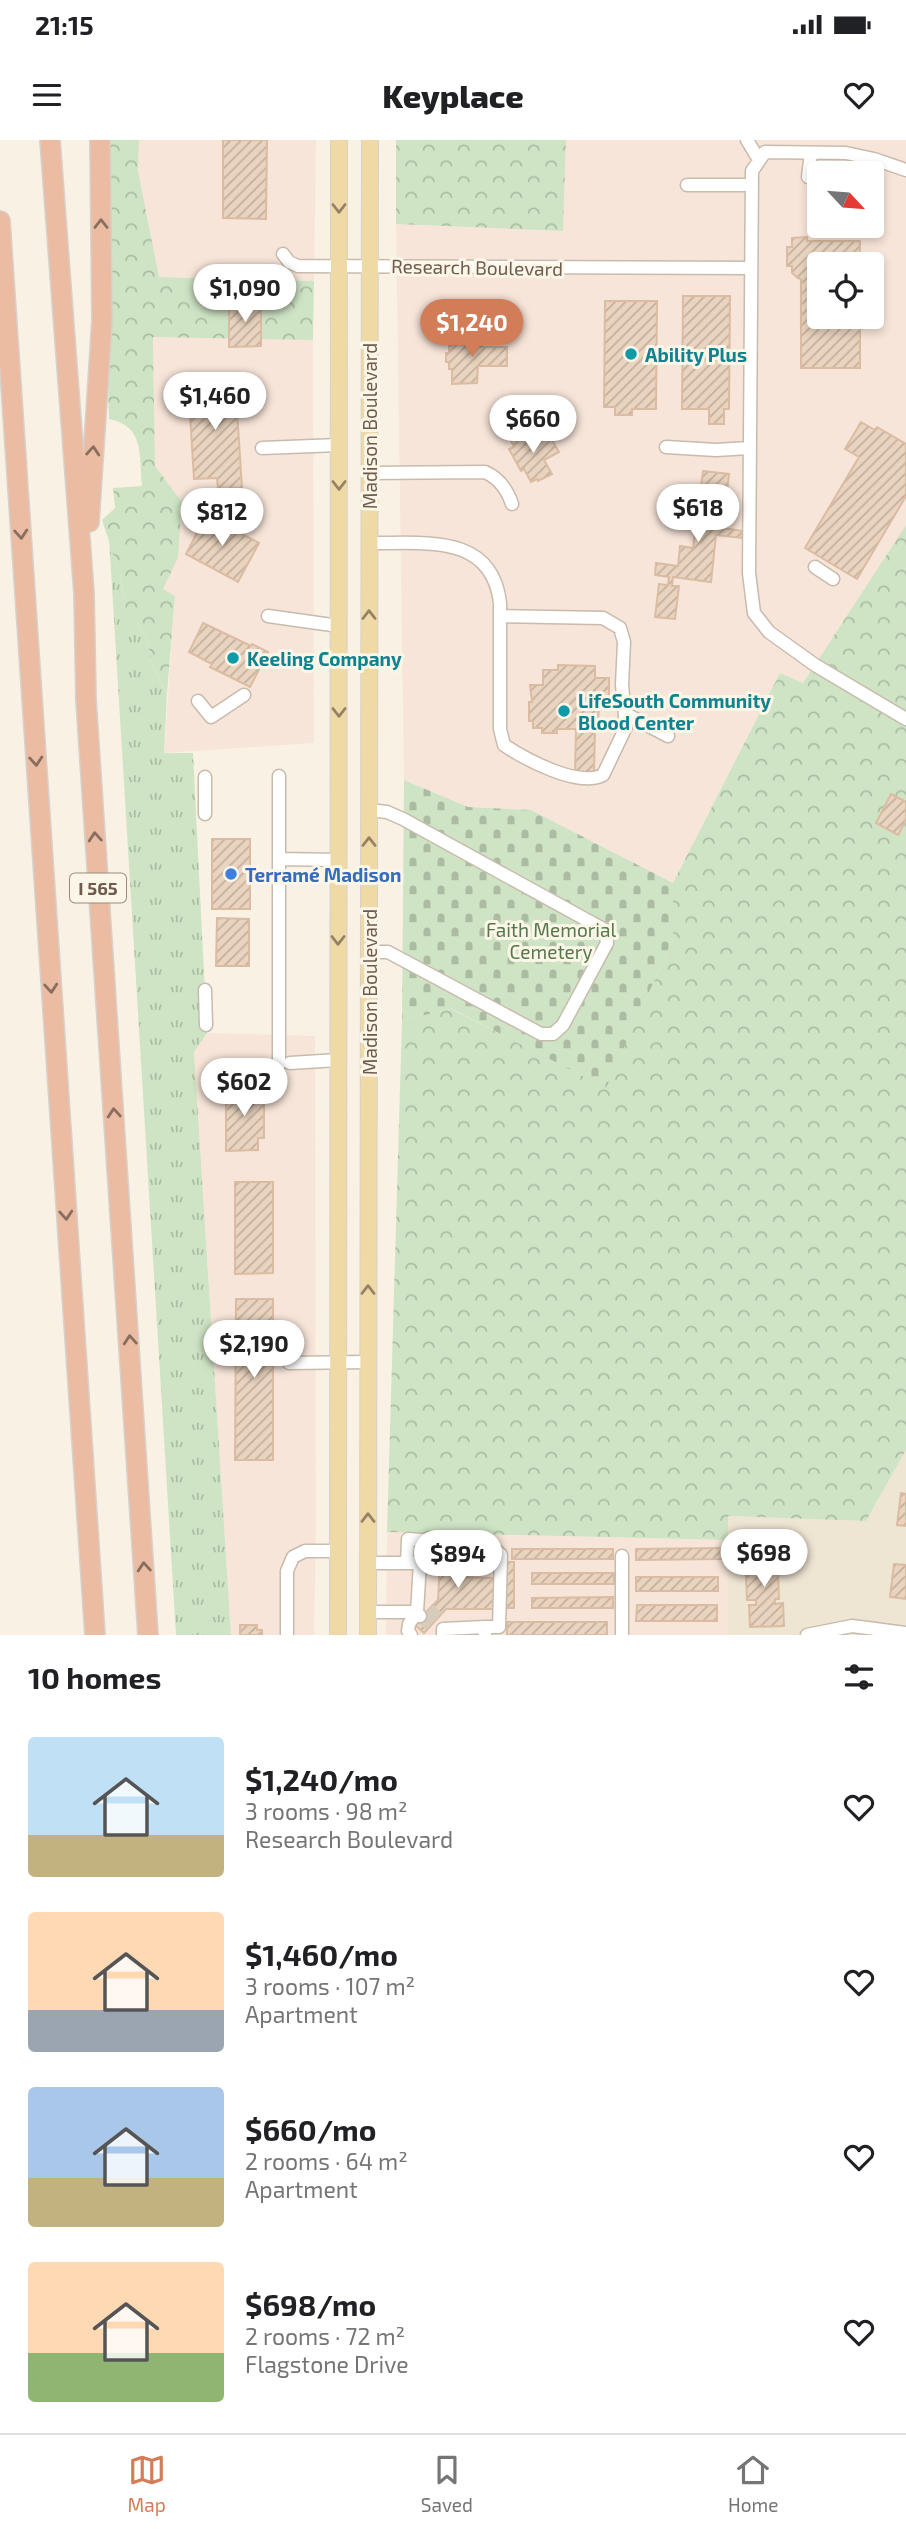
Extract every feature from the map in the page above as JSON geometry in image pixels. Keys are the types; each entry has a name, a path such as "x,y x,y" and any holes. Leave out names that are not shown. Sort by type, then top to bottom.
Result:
{"highway":[{"name":"I 565","path":"50,140 84,593 86,700 148,1635"},
{"path":"84,593 102,321 100,140"},
{"name":"I 565","path":"0,221 95,1635"},
{"path":"0,410 19,493"}],"main road":[{"name":"Madison Boulevard","path":"338,1635 339,140"},
{"name":"Madison Boulevard","path":"368,1635 370,140"},
{"path":"339,742 369,741"}],"street":[{"path":"747,140 759,160"},
{"path":"906,170 846,153 765,152 752,171 749,448 750,573 754,613 769,632 815,665 906,719"},
{"path":"810,161 811,153"},
{"path":"687,185 751,185"},
{"name":"Research Boulevard","path":"283,254 289,262 298,266 751,268"},
{"path":"262,447 339,445"},
{"path":"666,447 716,450 749,448"},
{"path":"369,472 485,472 496,476 512,504"},
{"path":"369,543 445,545 472,554 486,564 498,589 500,729 504,745 521,757 570,777 596,779 603,775 626,727 626,714 622,707 624,642 620,628 603,618 500,616"},
{"path":"815,567 833,579"},
{"path":"268,616 339,626"},
{"path":"198,701 211,717 244,695"},
{"path":"626,714 668,736"},
{"path":"205,776 205,814"},
{"path":"279,776 285,1064 338,1060"},
{"path":"369,810 387,812 403,819 536,890 605,930 607,943 563,1025 553,1034 541,1034 388,952 369,952"},
{"path":"279,859 338,860"},
{"path":"205,990 206,1025"},
{"path":"289,1363 368,1362"},
{"path":"368,1612 433,1623 485,1631 499,1627 500,1555 491,1545 475,1539 421,1540 414,1563 417,1598 433,1623"},
{"path":"287,1635 287,1571 293,1557 305,1551 338,1551"},
{"path":"622,1556 622,1635"},
{"path":"368,1563 414,1563"},
{"path":"411,1635 408,1631 409,1624 433,1623"},
{"path":"811,1634 852,1626 906,1633"}],"shaded area":[{"path":"139,140 316,140 314,281 159,277 138,171"},
{"path":"566,140 906,140 906,525 803,683 780,673 673,883 531,810 468,807 404,780 396,224 563,231"},
{"path":"153,336 313,340 314,743 164,753 175,596 163,589 178,558 182,502 155,467"},
{"path":"207,1033 315,1036 314,1635 231,1635 194,1052"},
{"path":"906,1450 906,1635 728,1635 728,1516 866,1521"},
{"path":"387,1532 728,1540 728,1635 386,1635"}],"green space":[{"path":"105,140 139,140 138,171 159,277 314,281 313,340 153,337 155,466 182,502 178,558 163,589 175,596 167,694 153,667 147,639 136,621 125,611 121,577 102,520 115,508 113,488 142,486 140,453 134,435 129,428 109,419"},
{"path":"396,140 566,140 563,231 396,224"},
{"path":"906,525 906,1450 866,1521 728,1516 728,1540 387,1532 402,1020 451,1009 606,1087 673,939 673,883 780,673 803,683"},
{"path":"109,538 121,577 125,611 136,621 147,639 153,667 167,694 164,753 193,753 207,1033 194,1052 231,1635 176,1635"},
{"name":"Faith Memorial Cemetery","path":"404,780 468,807 531,810 673,883 673,939 606,1088 452,1009 402,1020"}],"building":[{"path":"223,140 267,140 266,219 223,218"},
{"path":"807,237 807,241 860,241 860,252 807,252 807,329 860,329 860,368 801,368 801,279 792,273 792,266 787,266 787,247 792,247 792,238"},
{"path":"683,296 730,296 729,409 724,409 724,424 709,424 709,409 682,409"},
{"name":"Ability Plus","path":"605,301 657,301 656,409 632,409 632,415 615,415 615,407 604,407"},
{"path":"229,302 261,303 261,346 229,347"},
{"path":"460,335 474,336 477,339 477,347 507,347 507,366 478,366 477,383 452,384 452,369 449,369 449,362 446,362 446,353 449,353 449,346 452,346 452,338 460,339"},
{"path":"235,379 242,488 218,489 217,478 194,479 188,383"},
{"path":"861,422 875,430 877,427 906,444 906,496 857,579 805,548 859,457 845,449"},
{"path":"524,431 529,439 532,437 534,440 548,433 559,452 544,460 552,474 538,481 537,479 531,482 524,469 521,471 509,449 514,447 510,438"},
{"path":"703,471 729,474 723,528 743,531 742,538 716,535 711,582 673,577 672,586 679,586 675,619 655,617 659,584 668,585 669,577 655,575 656,563 678,566 680,546 693,548"},
{"path":"206,515 259,543 238,582 186,554"},
{"name":"Keeling Company","path":"203,623 268,652 250,687 210,667 212,664 189,652"},
{"name":"LifeSouth Community Blood Center","path":"558,665 595,666 595,678 609,678 609,698 599,698 594,773 575,773 576,729 557,729 557,733 542,733 542,728 533,728 533,721 529,721 529,702 532,702 530,685 543,685 543,670 558,670"},
{"path":"891,794 906,802 906,820 898,835 876,823"},
{"name":"Terramé Madison","path":"212,839 250,839 250,909 212,909"},
{"path":"217,918 249,919 249,966 216,966"},
{"path":"258,1086 258,1099 264,1099 264,1138 258,1138 258,1150 226,1151 226,1087"},
{"path":"235,1182 273,1182 273,1273 235,1274"},
{"path":"236,1299 273,1299 273,1460 235,1460"},
{"path":"901,1493 906,1494 906,1526 897,1525"},
{"path":"441,1542 455,1542 455,1577 496,1578 496,1609 446,1609 424,1633 414,1624 438,1600"},
{"path":"723,1548 723,1559 636,1560 636,1549"},
{"path":"512,1549 613,1549 613,1559 512,1559"},
{"path":"777,1550 779,1599 775,1599 775,1604 783,1603 784,1626 750,1627 749,1605 756,1605 756,1600 747,1600 745,1551"},
{"path":"506,1562 514,1562 514,1608 506,1608"},
{"path":"894,1564 906,1565 906,1599 890,1597"},
{"path":"532,1573 614,1573 614,1584 532,1584"},
{"path":"636,1577 718,1577 718,1591 636,1591"},
{"path":"613,1597 613,1608 532,1608 532,1598"},
{"path":"637,1605 717,1605 717,1621 636,1621"},
{"path":"507,1622 607,1622 607,1635 507,1635"},
{"path":"240,1625 257,1625 257,1630 262,1630 262,1635 240,1635"}],"tunnel":[{"path":"429,1609 438,1618"},
{"path":"421,1617 431,1626"}],"place":[{"name":"Ability Plus","path":"631,354"},
{"name":"Keeling Company","path":"233,658"},
{"name":"LifeSouth Community Blood Center","path":"564,711"},
{"name":"Terramé Madison","path":"231,874"}]}
